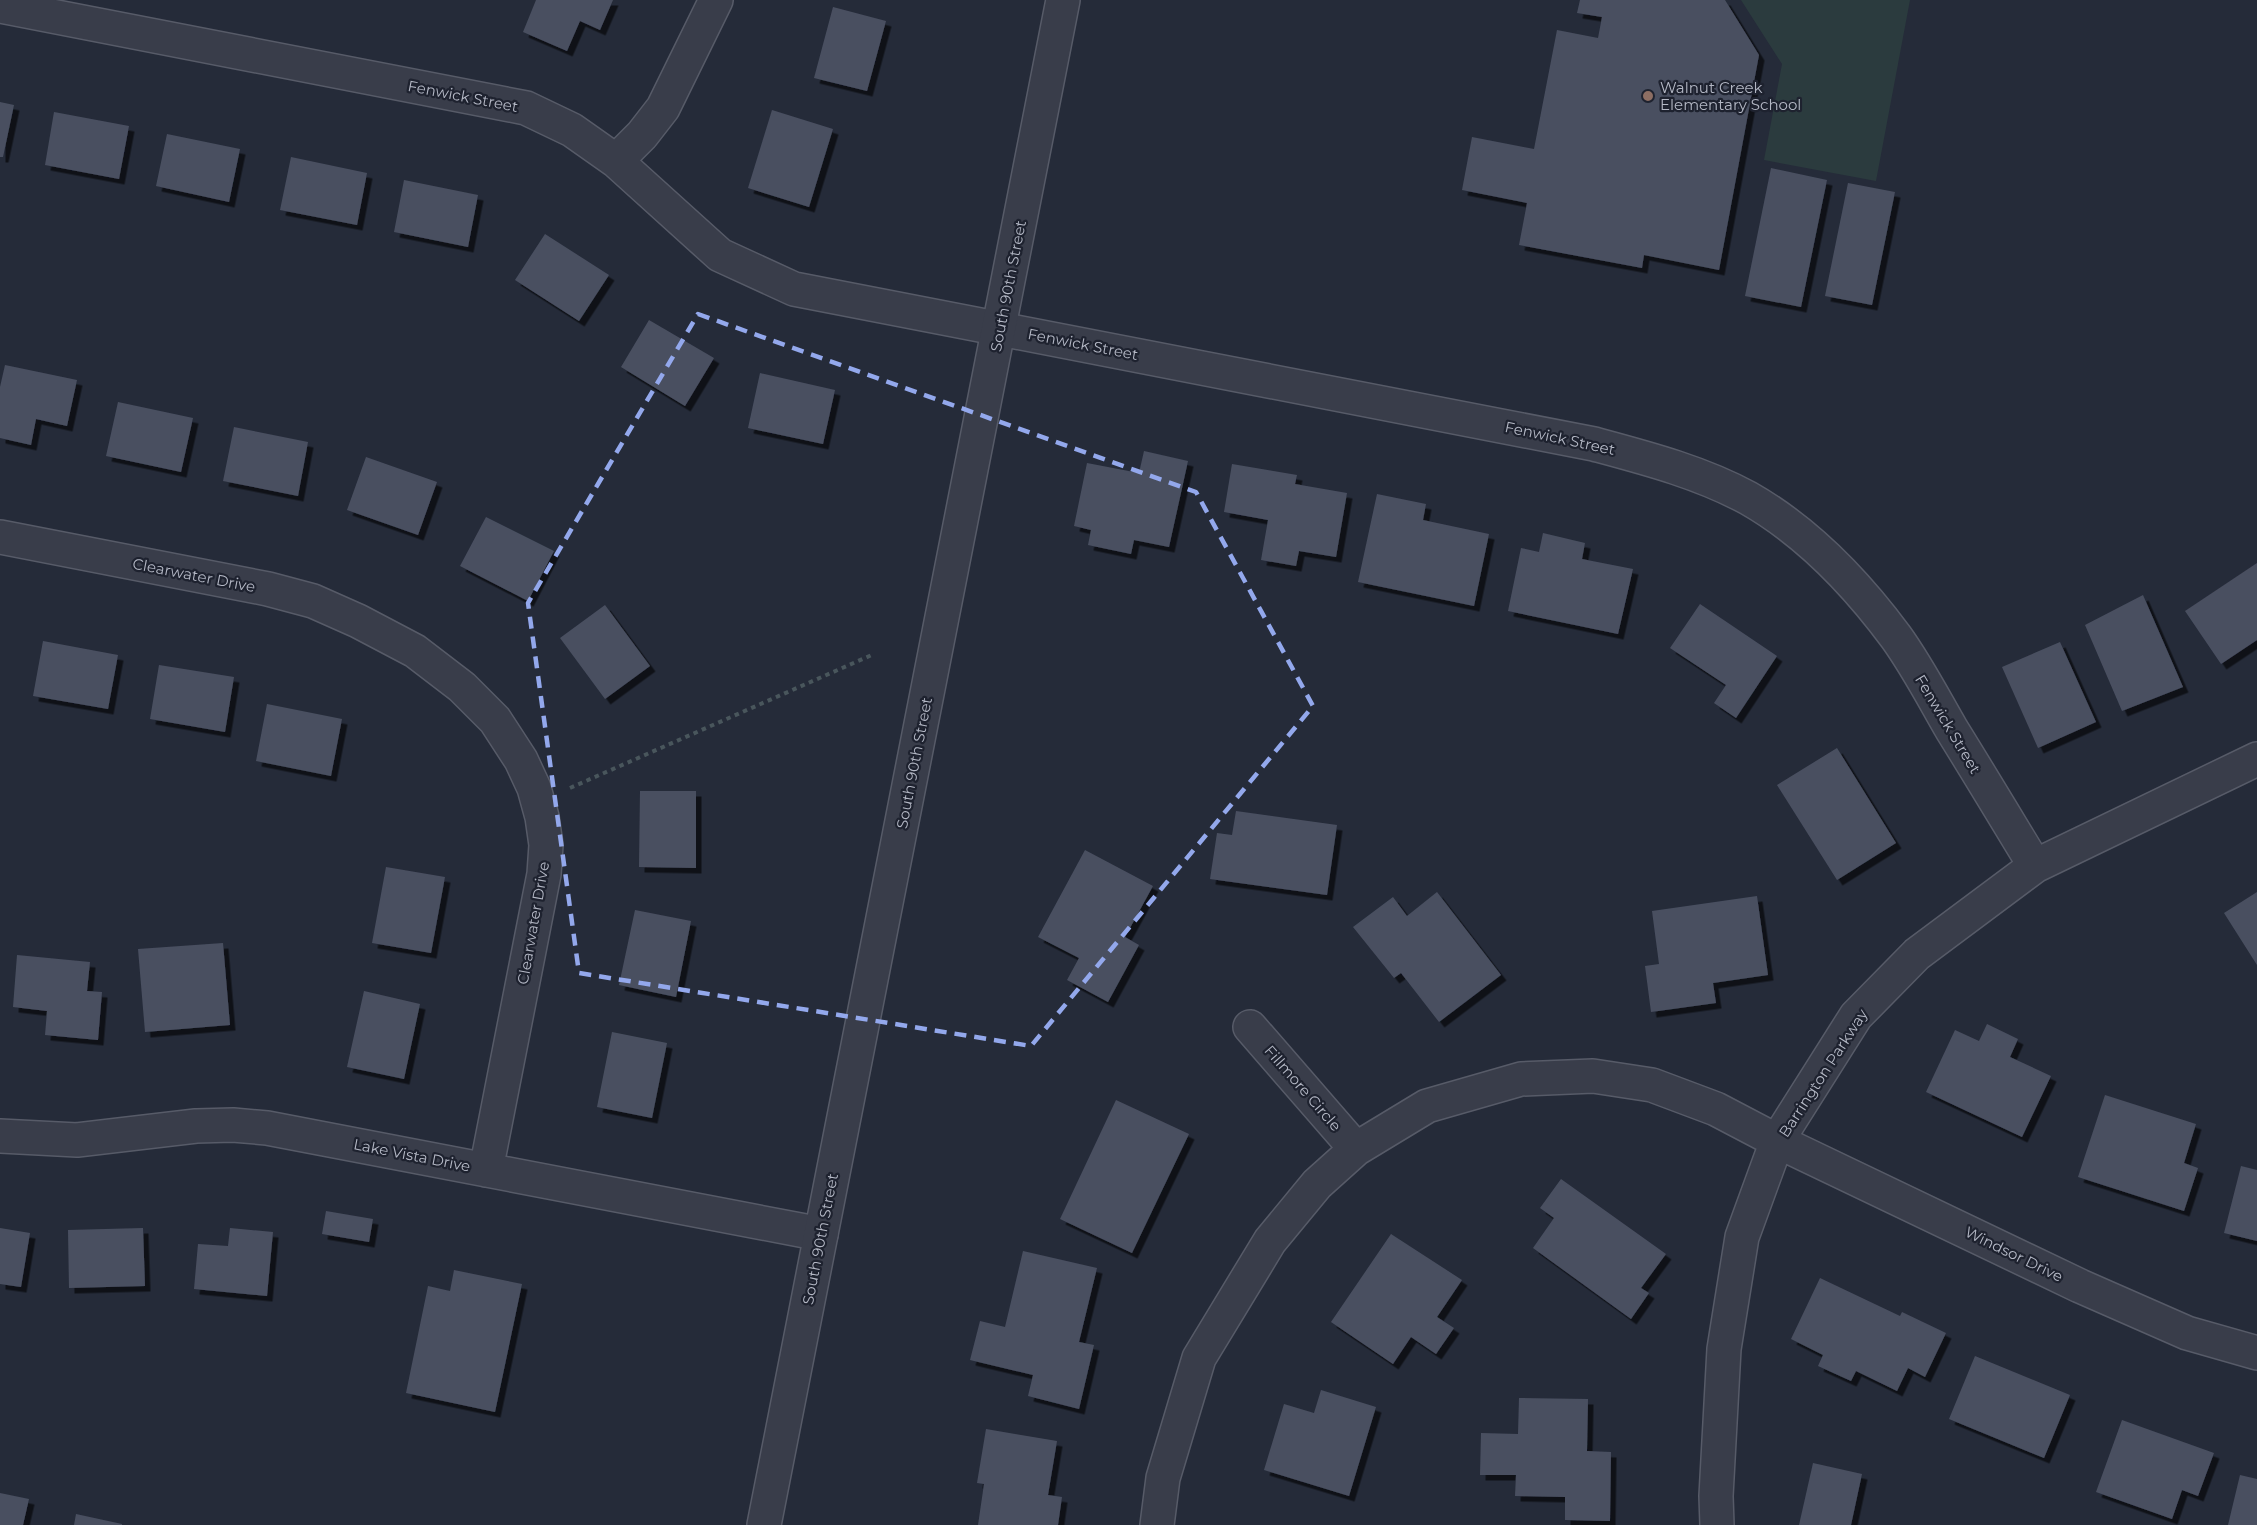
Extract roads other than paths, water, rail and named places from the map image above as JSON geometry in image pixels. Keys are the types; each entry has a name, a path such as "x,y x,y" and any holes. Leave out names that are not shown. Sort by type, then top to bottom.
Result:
{"street":[{"path":"616,161 642,135 663,108 717,0"},
{"name":"South 90th Street","path":"764,1525 1063,0"},
{"name":"Fenwick Street","path":"0,6 526,108 572,130 616,161 720,255 794,289 1000,327 1594,444 1640,456 1696,475 1747,498 1783,521 1823,554 1896,638 2035,866"},
{"name":"Clearwater Drive","path":"0,537 268,589 313,602 358,621 415,651 462,687 495,720 521,760 534,788 546,845 544,874 486,1170"},
{"name":"Barrington Parkway","path":"1717,1525 1716,1496 1724,1349 1742,1237 1778,1141 1856,1016 1917,954 2035,866 2257,759"},
{"name":"Fillmore Circle","path":"1250,1027 1356,1149"},
{"name":"Windsor Drive","path":"1157,1525 1163,1478 1199,1358 1270,1241 1317,1184 1356,1149 1427,1106 1521,1079 1593,1076 1652,1085 1716,1109 2080,1286 2187,1333 2257,1353"},
{"name":"Lake Vista Drive","path":"0,1136 77,1140 196,1126 233,1125 300,1133 821,1234"}],"place":[{"name":"Walnut Creek Elementary School","path":"1648,96"}]}
